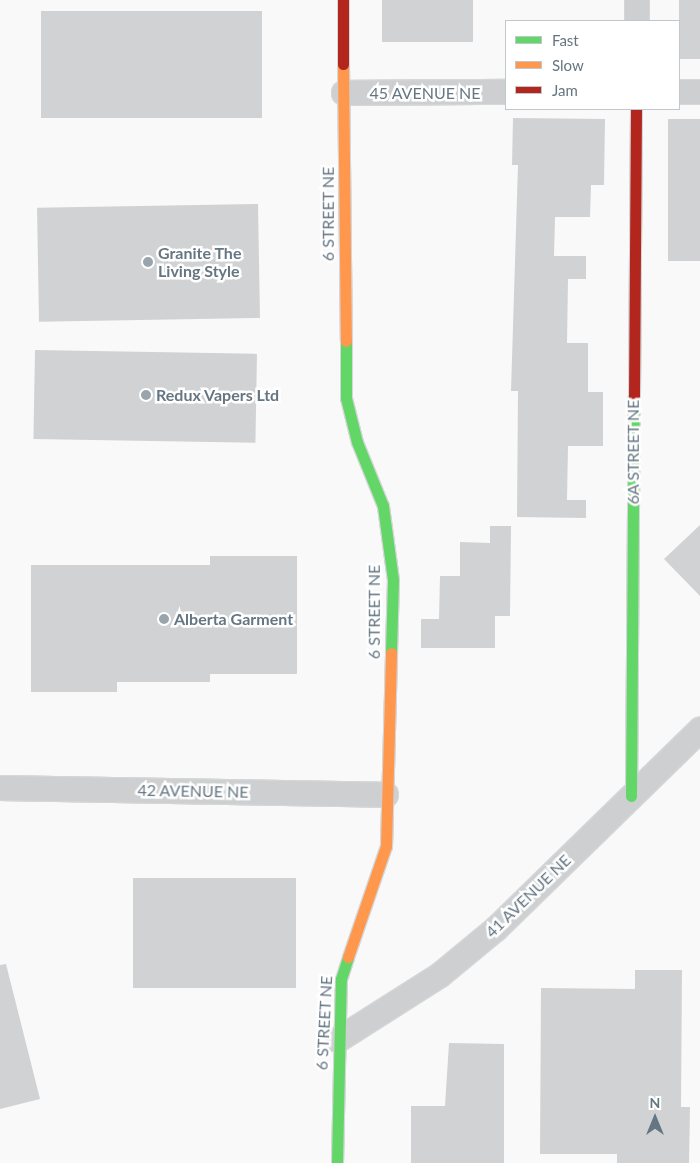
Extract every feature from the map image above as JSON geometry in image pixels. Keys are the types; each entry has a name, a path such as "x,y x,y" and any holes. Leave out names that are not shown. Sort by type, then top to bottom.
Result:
{"street":[{"name":"6 STREET NE","path":"337,1163 338,1040 342,970 386,846 393,580 383,506 356,442 346,398 343,0"},
{"path":"637,0 637,20"},
{"name":"45 AVENUE NE","path":"344,93 505,92"},
{"path":"680,92 700,92"},
{"name":"6A STREET NE","path":"631,796 636,110"},
{"name":"41 AVENUE NE","path":"338,1040 439,976 497,928 700,730"},
{"name":"42 AVENUE NE","path":"0,788 386,795"}],"building":[{"path":"382,0 473,0 473,42 382,42"},
{"path":"679,0 700,0 700,59 680,59"},
{"path":"41,11 262,11 262,118 41,118"},
{"path":"513,118 605,119 604,185 591,185 590,217 555,217 554,256 586,256 586,279 568,279 567,343 588,343 588,392 603,392 603,446 568,446 567,500 586,500 586,518 517,517 518,391 511,391 518,165 512,165"},
{"path":"668,119 700,119 700,261 668,261"},
{"name":"Granite The Living Style","path":"258,204 260,318 39,322 37,208"},
{"name":"Redux Vapers Ltd","path":"35,350 257,354 255,443 33,439"},
{"path":"700,525 700,596 664,559"},
{"path":"490,526 511,526 510,616 495,616 495,648 421,648 421,619 439,619 440,576 460,576 460,542 490,543"},
{"name":"Alberta Garment","path":"210,556 297,556 297,674 210,674 210,682 117,682 117,692 31,692 31,565 210,565"},
{"path":"133,878 296,878 296,988 133,988"},
{"path":"6,964 40,1099 0,1109 0,965"},
{"path":"635,970 682,970 681,1107 690,1107 689,1163 617,1163 617,1154 540,1154 541,988 635,989"},
{"path":"449,1043 504,1044 504,1163 411,1163 411,1106 445,1106"}],"traffic: fast":[{"path":"346,341 346,398 357,442 383,506 393,580 391,653"},
{"path":"631,796 634,396"},
{"path":"337,1163 341,979 348,957"}],"traffic: slow":[{"path":"343,64 346,341"},
{"path":"348,957 386,846 391,653"}],"traffic: jam":[{"path":"343,0 343,64"},
{"path":"634,396 636,110"}],"place":[{"name":"Granite The Living Style","path":"148,262"},
{"name":"Redux Vapers Ltd","path":"146,395"},
{"name":"Alberta Garment","path":"164,619"}]}
